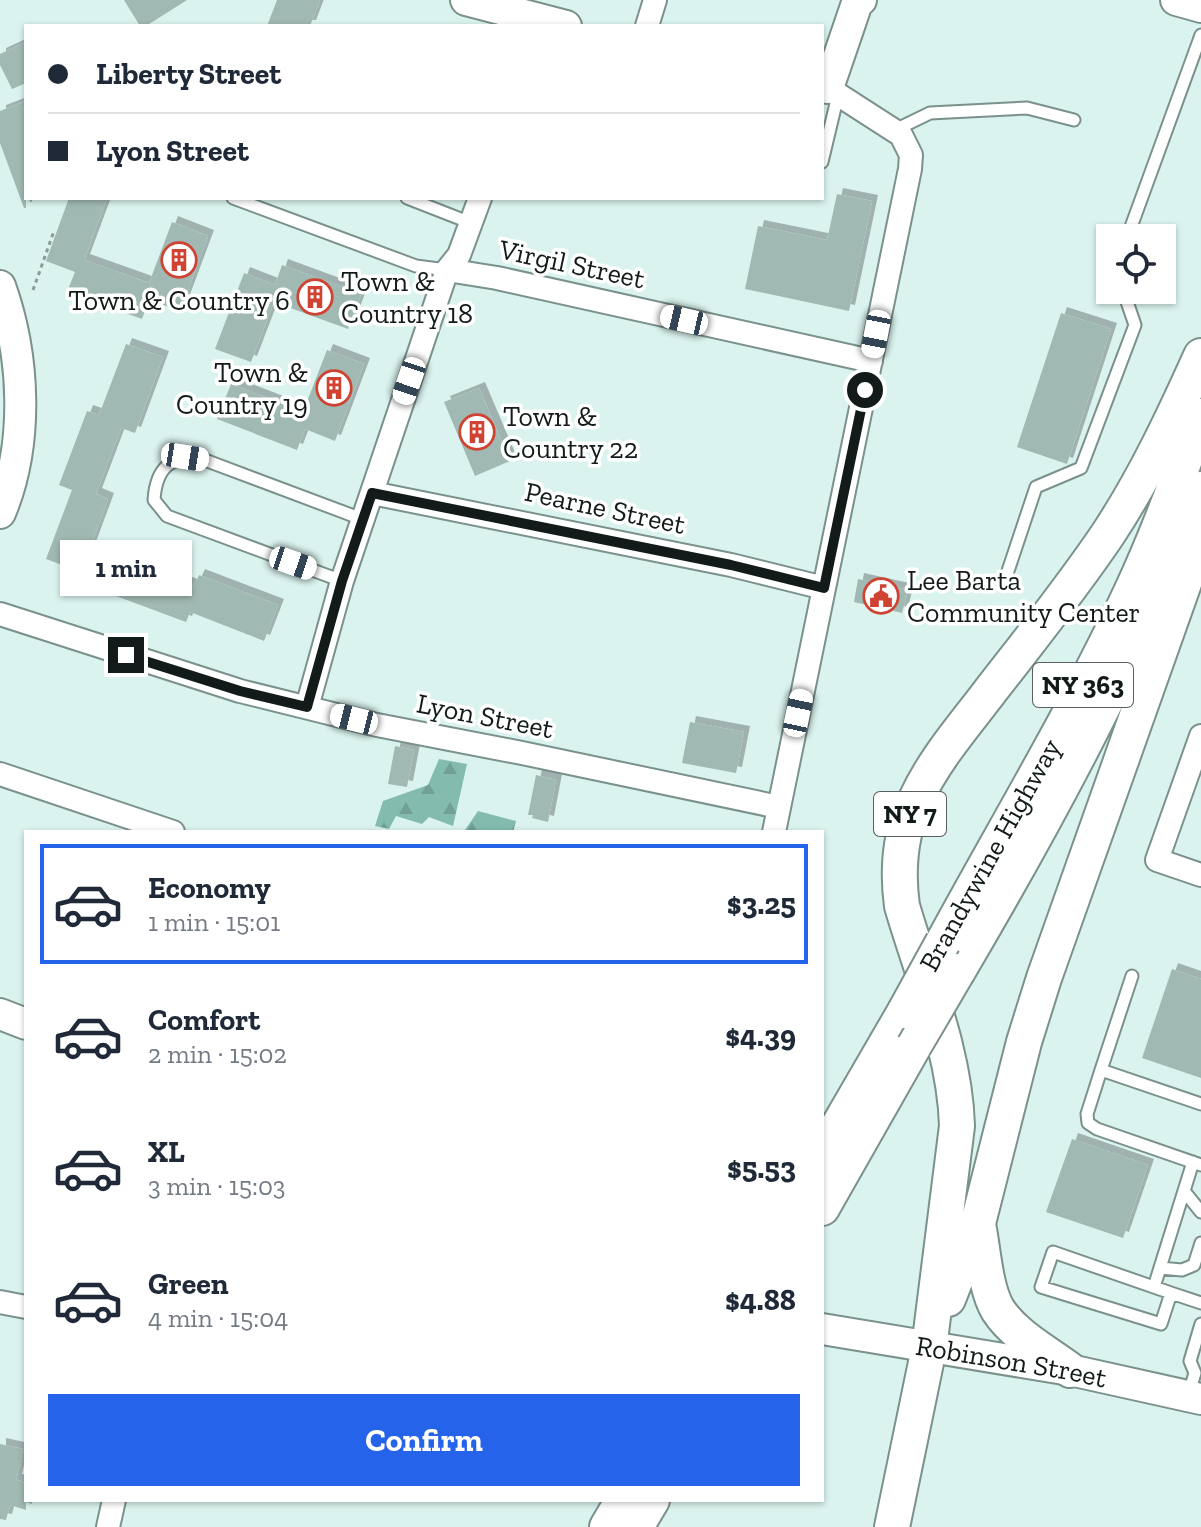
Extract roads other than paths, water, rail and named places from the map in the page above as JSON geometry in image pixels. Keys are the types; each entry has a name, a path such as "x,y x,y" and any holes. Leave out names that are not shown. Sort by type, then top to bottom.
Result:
{"main road":[{"name":"NY 7","path":"892,1527 929,1348 957,1126 951,1067 902,906 899,881 906,826 915,800 941,755 1078,578 1111,530 1169,428 1201,356"},
{"name":"Brandywine Highway","path":"824,1204 914,1046 950,957 1132,591 1201,416"},
{"name":"Brandywine Highway","path":"824,1151 905,1011 950,957 1034,842 1094,729 1147,618 1201,489"},
{"name":"NY 7","path":"929,1348 978,1223 1024,1042 1044,978 1201,535"},
{"path":"978,1223 991,1294 997,1309 1017,1331 1070,1370"},
{"path":"607,1527 622,1502"},
{"path":"636,1527 651,1502"}],"street":[{"path":"466,0 550,24"},
{"path":"648,24 655,0"},
{"path":"774,830 910,169 908,144 895,131 829,89 857,3 861,0"},
{"path":"1176,0 1201,7"},
{"path":"307,707 362,519 447,270 459,255 479,200"},
{"name":"Virgil Street","path":"447,270 497,278 871,361"},
{"path":"0,286 9,313 13,363 9,409 15,465 0,513"},
{"name":"Pearne Street","path":"372,493 731,565 824,588"},
{"name":"Lyon Street","path":"0,614 225,686 377,725 779,807"},
{"path":"1201,736 1157,860 1201,875"},
{"path":"0,774 167,830"},
{"path":"0,1014 24,1023"},
{"path":"0,1302 24,1307"},
{"name":"Robinson Street","path":"824,1329 1070,1370 1196,1385"},
{"path":"108,1527 114,1502"}],"lane":[{"path":"1132,224 1201,35"},
{"path":"824,141 829,89"},
{"path":"895,131 930,113 1027,108 1074,120"},
{"path":"238,200 416,266 447,270"},
{"path":"412,200 471,223"},
{"path":"1007,574 1036,487 1081,468 1135,325 1128,304"},
{"path":"342,581 167,516 154,500 159,476 174,460 185,457 202,459 362,519"},
{"path":"1132,976 1087,1114 1088,1123 1097,1129 1197,1164 1184,1191 1154,1287"},
{"path":"1101,1070 1201,1104"},
{"path":"1184,1191 1201,1212"},
{"path":"1160,1268 1182,1270 1194,1265 1201,1243"},
{"path":"1171,1293 1161,1324 1041,1287 1053,1252 1201,1303"},
{"path":"1196,1385 1190,1361 1201,1324"}],"place":[{"name":"Town & Country 6","path":"179,260"},
{"name":"Town & Country 18","path":"315,297"},
{"name":"Town & Country 19","path":"334,388"},
{"name":"Town & Country 22","path":"477,432"},
{"name":"Lee Barta Community Center","path":"881,596"}]}
